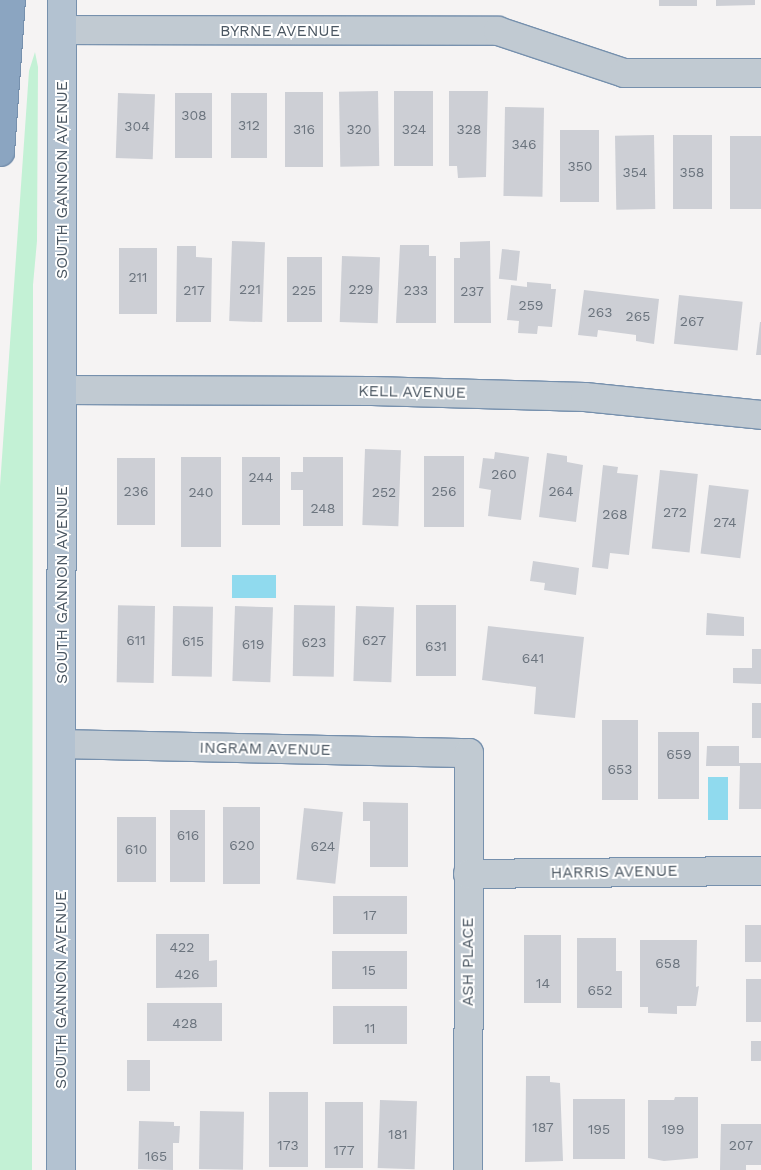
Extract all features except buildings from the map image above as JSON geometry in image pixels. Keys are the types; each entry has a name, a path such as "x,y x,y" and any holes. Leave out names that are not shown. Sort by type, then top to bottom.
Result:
{"highway":[{"path":"0,152 11,0"}],"main road":[{"name":"SOUTH GANNON AVENUE","path":"61,1170 62,0"}],"street":[{"name":"BYRNE AVENUE","path":"62,30 498,31 624,73 761,73"},
{"name":"KELL AVENUE","path":"62,390 372,391 585,397 761,415"},
{"name":"INGRAM AVENUE","path":"62,744 469,753"},
{"name":"ASH PLACE","path":"468,1170 469,753"},
{"name":"HARRIS AVENUE","path":"468,874 761,871"}],"green space":[{"path":"35,52 38,67 37,241 33,285 32,1170 0,1170 0,486 29,71"}],"water":[{"path":"232,575 276,575 276,598 232,598"},
{"path":"708,777 728,777 728,820 708,820"}]}
